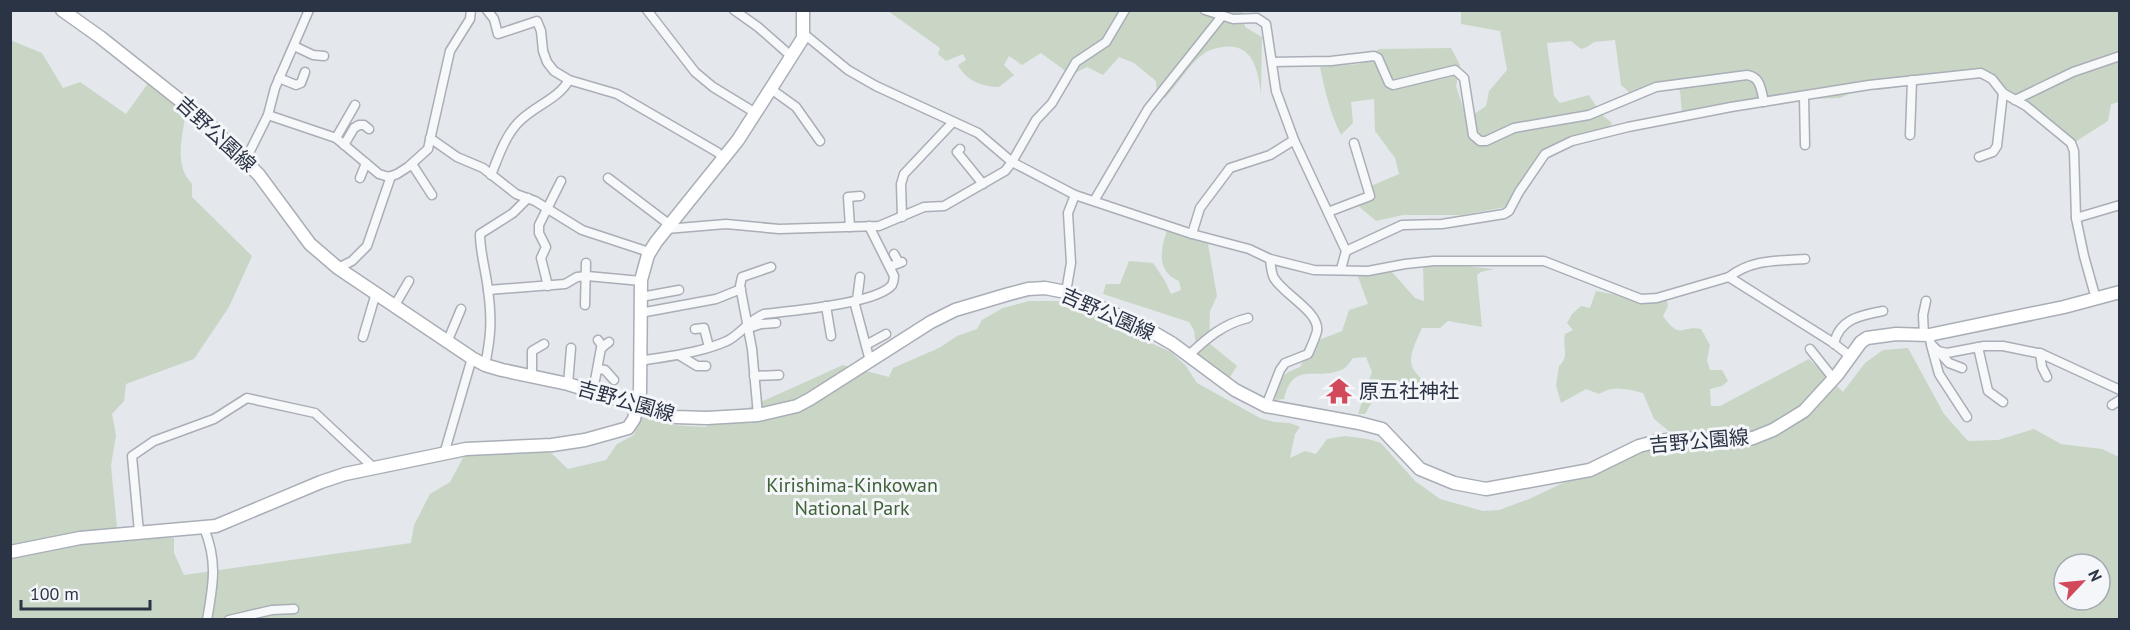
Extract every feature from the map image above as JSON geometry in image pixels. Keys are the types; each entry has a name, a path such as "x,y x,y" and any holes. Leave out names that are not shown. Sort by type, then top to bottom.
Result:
{"main road":[{"name":"吉野公園線","path":"62,10 169,90 206,121 246,159 310,244 338,268 472,358 485,365 568,384 675,417 758,415 797,406 931,322 955,310 1028,289 1045,288 1066,292 1144,327 1189,355 1235,390 1266,406 1382,429 1420,469 1454,483 1486,489 1590,470 1639,446 1654,442 1682,438 1730,442 1754,438 1793,419 1817,398 1861,342 1867,338 1896,334 1931,342 2120,292"},
{"path":"10,552 80,538 204,528 227,522 321,482 374,468 484,447 552,445 599,437 628,428 634,419 638,404 641,281 649,252 724,158 771,89 803,38 803,10"}],"street":[{"path":"246,159 268,115 279,78 309,10"},
{"path":"268,115 336,138 379,174 391,176 397,174 428,149 450,51 470,19 471,10"},
{"path":"486,10 494,19 498,34 537,21 541,31 543,51 554,71 569,80 617,94 724,158"},
{"path":"647,10 696,72 713,87 754,112"},
{"path":"735,10 791,56"},
{"path":"608,178 668,227 726,224 779,229 879,226 924,207 944,206 1005,171 1036,120 1052,103 1077,62 1106,42 1125,10"},
{"path":"1205,10 1233,19 1257,18 1266,24 1276,91 1294,140 1346,251 1341,269"},
{"path":"1094,201 1148,109 1222,16"},
{"path":"803,33 848,70 876,86 978,133 1012,162 1075,195 1192,234 1249,249 1270,259 1314,270 1368,271 1434,261 1544,261 1641,299 1657,298 1729,277 1739,269 1758,262 1805,259"},
{"path":"294,46 313,55 324,56"},
{"path":"1272,62 1331,61 1374,56 1378,58 1389,83 1394,85 1455,70 1464,78 1473,135 1480,141 1486,141 1514,128 1589,115 1656,87 1747,75 1754,76 1760,83 1764,102"},
{"path":"2015,100 2073,72 2120,56"},
{"path":"279,78 296,85 301,83 305,72"},
{"path":"1346,251 1402,225 1442,224 1504,214 1509,211 1545,154 1572,141 1680,116 1764,102 1869,85 1981,73 1992,79 2003,93 2026,106 2071,143 2074,151 2076,218 2096,298"},
{"path":"491,175 517,123 539,104 563,91 569,80"},
{"path":"1910,135 1912,80"},
{"path":"771,89 796,107 820,141"},
{"path":"1979,157 1993,152 1997,146 2003,93"},
{"path":"1804,96 1805,145"},
{"path":"336,138 355,105"},
{"path":"902,217 901,184 904,174 953,122"},
{"path":"344,145 354,128 364,125 369,129"},
{"path":"430,138 457,158 483,168 516,194 547,208 582,230 649,252"},
{"path":"1192,234 1200,208 1230,168 1270,155 1294,140"},
{"path":"1328,212 1370,196 1354,143"},
{"path":"960,148 957,152 983,184"},
{"path":"360,178 366,163"},
{"path":"412,164 432,195"},
{"path":"338,268 352,261 367,246 391,176"},
{"path":"548,286 541,258 546,247 539,233 539,225 561,181"},
{"path":"1066,292 1071,263 1068,213 1075,195"},
{"path":"850,227 848,197 860,196"},
{"path":"485,365 491,334 488,290 480,234 513,213 528,198"},
{"path":"2076,218 2120,205"},
{"path":"869,226 897,264"},
{"path":"640,361 709,347 729,340 749,326 754,318 764,314 855,301 884,291 892,284 897,264 894,254"},
{"path":"1266,406 1280,370 1285,363 1308,354 1317,332 1316,324 1310,314 1272,276 1270,259"},
{"path":"585,304 586,263"},
{"path":"758,415 749,326 741,289 742,277 771,267"},
{"path":"488,290 565,284 577,277 587,276 641,281"},
{"path":"860,277 855,301 870,361"},
{"path":"1729,277 1734,278 1850,356"},
{"path":"395,305 409,281"},
{"path":"640,313 716,299 741,289"},
{"path":"641,297 679,290"},
{"path":"363,337 376,293"},
{"path":"1926,301 1923,315 1939,374 1967,417"},
{"path":"826,306 831,336"},
{"path":"448,340 461,309"},
{"path":"1834,344 1838,330 1842,326 1862,315 1882,311"},
{"path":"1189,355 1213,332 1248,318"},
{"path":"749,326 776,323"},
{"path":"695,329 704,328 709,347"},
{"path":"866,345 885,334"},
{"path":"1931,342 1947,353 1978,347 2003,346 2040,353 2120,390"},
{"path":"1931,342 1949,363 1962,368"},
{"path":"593,392 603,343"},
{"path":"532,377 532,351 544,344"},
{"path":"1978,347 1988,391 2003,402"},
{"path":"568,384 571,348"},
{"path":"1810,349 1833,378"},
{"path":"2040,353 2042,367 2047,377"},
{"path":"679,354 697,366 706,366"},
{"path":"444,454 472,358"},
{"path":"598,369 605,370 614,380"},
{"path":"754,376 779,375"},
{"path":"139,532 132,456 154,441 214,419 247,398 315,413 374,468"},
{"path":"204,528 214,561 211,603 207,620"},
{"path":"229,620 272,610 294,609"}],"green space":[{"path":"1122,10 1123,14 1136,10 1243,11 1245,27 1262,37 1261,94 1256,68 1252,60 1241,49 1233,47 1217,48 1204,53 1192,64 1165,98 1157,99 1156,81 1134,63 1119,57 1103,75 1087,67 1071,75 1041,53 1022,65 1009,56 1004,65 1014,75 999,87 987,86 970,79 961,71 958,65 966,60 963,54 946,61 938,54 940,48 888,11"},
{"path":"1461,11 2119,11 2119,102 2111,104 2108,121 2075,142 2057,131 1991,75 1879,90 1860,89 1840,98 1682,112 1680,91 1675,86 1663,91 1657,84 1630,93 1621,85 1615,40 1594,42 1581,49 1571,41 1547,43 1554,96 1560,103 1589,95 1601,114 1612,123 1603,135 1570,144 1547,155 1522,193 1506,207 1462,215 1403,215 1376,221 1357,205 1374,197 1371,186 1399,174 1395,158 1375,131 1374,99 1351,102 1353,123 1341,135 1331,110 1320,67 1359,64 1379,49 1451,48 1460,65 1456,86 1467,119 1486,106 1489,91 1507,70 1500,31 1461,24"},
{"name":"Kirishima-Kinkowan National Park","path":"10,40 42,53 63,88 80,82 126,114 149,82 186,111 181,159 186,176 192,184 192,197 252,256 229,307 194,359 126,384 124,401 112,414 116,435 111,466 118,538 174,538 174,553 184,575 411,543 414,525 430,494 450,482 464,456 548,450 568,469 606,460 617,444 634,435 642,414 671,425 705,427 843,365 889,377 893,368 939,348 957,336 977,329 982,320 1003,308 1029,301 1074,301 1108,324 1171,352 1186,366 1197,383 1260,418 1300,427 1295,434 1290,458 1305,451 1316,454 1327,439 1345,436 1368,439 1381,443 1415,481 1440,499 1483,511 1499,510 1595,472 1670,432 1654,419 1643,393 1615,389 1599,394 1586,389 1561,403 1556,385 1559,366 1565,355 1565,334 1573,330 1567,323 1572,314 1581,306 1590,308 1596,291 1638,299 1666,298 1668,306 1663,316 1669,324 1678,330 1701,329 1710,345 1707,360 1710,370 1722,370 1728,381 1722,386 1710,389 1711,406 1720,406 1809,359 1843,392 1865,363 1883,350 1908,348 1944,414 1968,441 1998,440 2034,429 2061,444 2102,449 2119,457 2119,619 11,619"},
{"path":"1168,228 1208,244 1217,296 1210,311 1209,343 1237,366 1228,380 1197,357 1194,330 1189,322 1103,294 1106,284 1120,284 1129,261 1153,263 1171,294 1181,290 1179,281 1171,277 1163,265 1162,250"},
{"path":"1423,266 1494,269 1477,275 1482,327 1448,321 1440,328 1422,328 1411,360 1414,370 1427,386 1391,401 1382,393 1377,393 1365,414 1358,414 1372,372 1366,357 1353,358 1344,368 1333,372 1300,375 1293,379 1284,399 1275,400 1281,379 1300,367 1314,342 1342,331 1349,310 1368,304 1357,274 1391,271 1415,298 1424,301"}],"place":[{"name":"原五社神社","path":"1339,391"}]}
